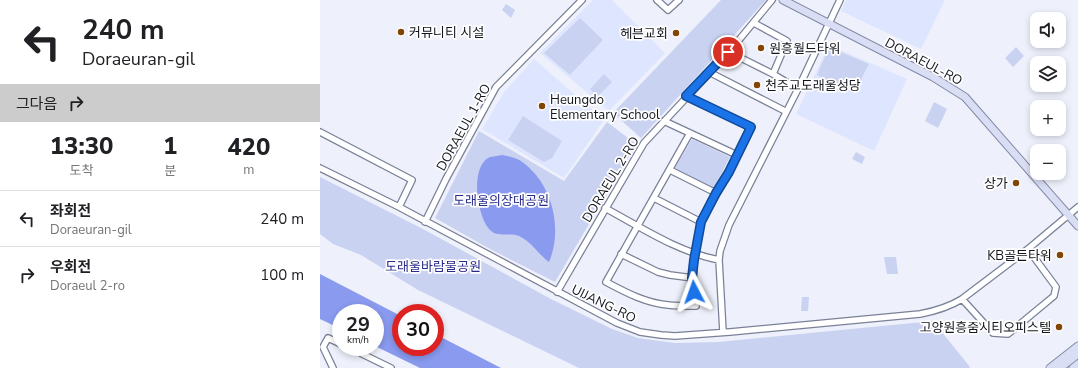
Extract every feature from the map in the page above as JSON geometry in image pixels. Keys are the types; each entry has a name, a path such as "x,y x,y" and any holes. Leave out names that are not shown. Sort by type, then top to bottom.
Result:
{"main road":[{"name":"DORAEUL-RO","path":"783,0 933,78 965,97 1078,226"},
{"path":"1050,368 1078,346"},
{"path":"1060,368 1078,354"},
{"path":"1073,368 1078,364"}],"street":[{"name":"DORAEUL 1-RO","path":"425,222 446,179 496,87 582,0"},
{"path":"657,0 668,10 679,0"},
{"name":"DORAEUL 2-RO","path":"557,292 644,142 728,52 772,0"},
{"path":"723,332 719,260 720,251 729,225 785,111 798,89 840,0"},
{"path":"754,22 787,42 773,74"},
{"path":"728,52 773,74 798,89"},
{"path":"709,72 785,111"},
{"path":"686,96 751,127 729,172 701,222 692,278 696,306 667,305 644,300 606,282 690,133"},
{"path":"664,121 736,155"},
{"path":"320,132 412,180 398,207"},
{"name":"UIJANG-RO","path":"320,168 398,207 617,323 640,332 675,336 920,314 938,310 953,305 962,299 1028,249 1078,207"},
{"path":"670,170 716,193"},
{"path":"654,198 701,222"},
{"path":"605,208 662,240 695,253 719,260"},
{"path":"962,299 993,333 1008,334 1054,296 1056,287 1028,249"},
{"path":"621,254 658,272 692,278"},
{"path":"332,340 328,338 323,347 333,368"},
{"path":"366,356 391,368"}],"shaded area":[{"path":"593,0 612,0 665,53 609,111 540,53"},
{"path":"846,0 945,0 921,49 841,11"},
{"path":"829,45 907,79 874,151 796,114"},
{"name":"Heungdo Elementary School","path":"534,59 604,120 564,178 482,129 505,91"}],"green space":[{"path":"721,0 766,0 641,138 613,113"},
{"path":"506,4 515,10 511,18 502,10"},
{"path":"580,18 603,40 570,75 544,53"},
{"path":"829,47 869,64 854,93 817,75"},
{"path":"1016,47 1024,56 1013,67 1005,58"},
{"path":"604,74 612,82 597,97 590,89"},
{"path":"934,102 947,109 938,128 925,121"},
{"path":"523,116 562,141 552,158 544,162 508,140"},
{"name":"도래울의장대공원","path":"607,122 636,144 555,282 490,249 435,218 479,131 564,181"},
{"path":"692,139 730,157 714,188 675,168"},
{"path":"856,152 865,157 862,164 852,159"},
{"name":"도래울바람물공원","path":"320,177 423,229 551,299 612,329 638,338 675,343 719,342 933,321 970,367 579,368 418,290 361,255 333,244 320,234"},
{"path":"884,257 896,257 898,274 887,274"},
{"path":"802,297 809,297 808,311 801,311"}],"water":[{"path":"502,155 515,158 527,166 543,184 548,194 552,205 555,228 555,240 549,262 519,236 497,234 490,230 485,224 477,192 479,170 483,162 490,157"},
{"path":"320,274 378,304 332,304 332,325 320,319"},
{"path":"384,307 392,311 392,354 384,350"},
{"path":"444,339 501,368 420,368 395,356 444,356"}],"place":[{"name":"커뮤니티 시설","path":"401,32"},
{"name":"헤븐교회","path":"676,33"},
{"name":"원흥월드타워","path":"761,48"},
{"name":"천주교도래울성당","path":"757,85"},
{"name":"Heungdo Elementary School","path":"542,106"},
{"name":"상가","path":"1016,183"},
{"name":"KB골든타워","path":"1060,255"},
{"name":"고양원흥줌시티오피스텔","path":"1059,327"}],"route":[{"path":"694,292 692,278 701,222 729,172 751,127 686,96 728,52"}]}
